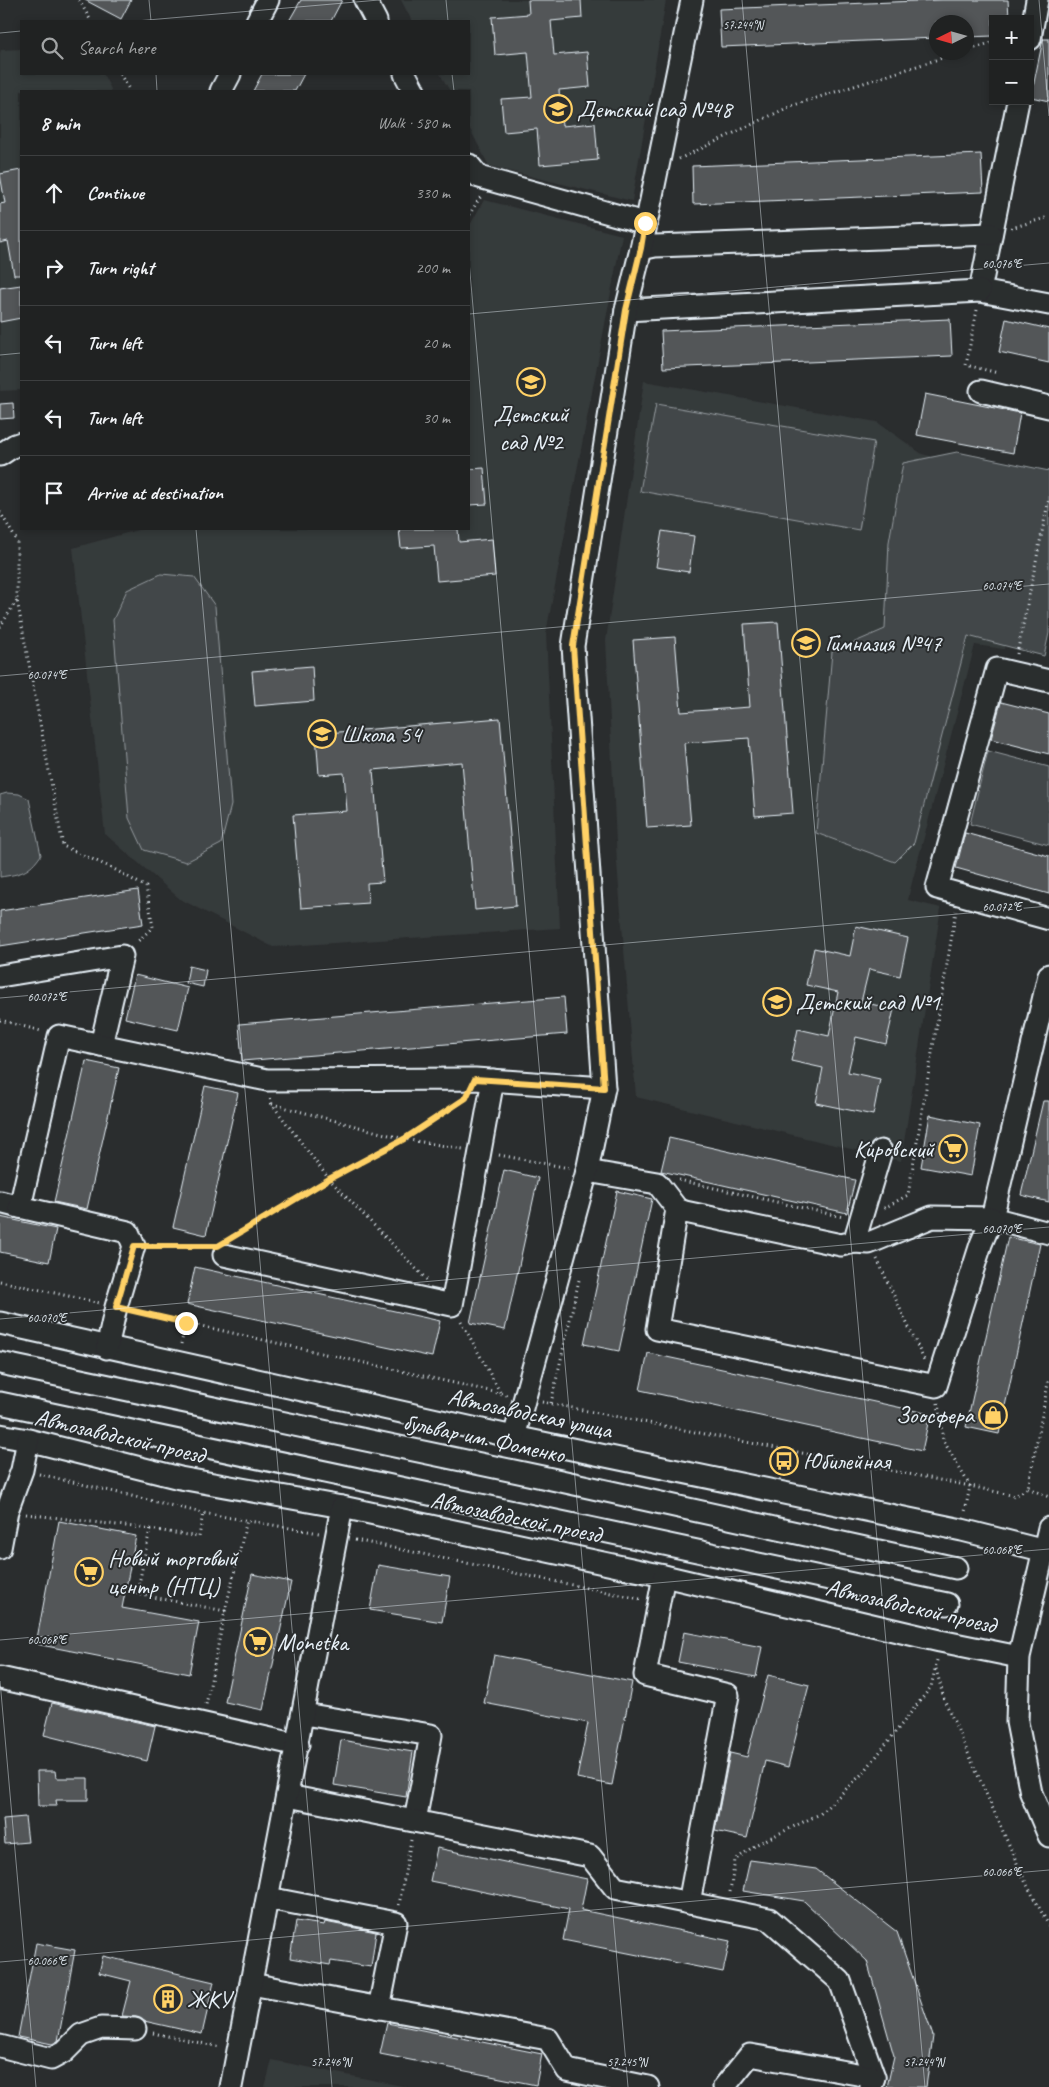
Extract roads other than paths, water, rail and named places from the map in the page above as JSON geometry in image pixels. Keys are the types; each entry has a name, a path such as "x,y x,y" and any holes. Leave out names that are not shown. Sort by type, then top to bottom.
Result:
{"street":[{"path":"258,20 268,0"},
{"path":"365,0 375,20"},
{"path":"514,1437 586,1171 604,1088 573,646 626,310 641,248 692,0"},
{"path":"1034,17 1037,0"},
{"path":"222,90 229,75"},
{"path":"405,75 413,90"},
{"path":"980,291 1017,105"},
{"path":"470,166 479,177 645,223"},
{"path":"641,248 991,234"},
{"path":"626,310 980,291 1049,304"},
{"path":"981,391 1049,407"},
{"path":"0,455 20,443"},
{"path":"1049,681 997,668 937,888 1049,919"},
{"path":"0,976 122,956 101,1045"},
{"path":"677,1209 657,1329 936,1386 981,1244 992,1218 1049,975"},
{"path":"107,1348 116,1307 134,1246 128,1232 10,1205 59,1036 267,1080 484,1080 604,1088"},
{"path":"222,1247 452,1305 480,1152 484,1080"},
{"path":"854,1242 881,1151"},
{"path":"586,1171 657,1183 677,1209 841,1245 854,1242 869,1243 932,1217 992,1218 1049,1233"},
{"name":"Автозаводская улица","path":"0,1323 514,1437 962,1530 1046,1552"},
{"name":"бульвар им. Фоменко","path":"0,1363 542,1477 956,1568"},
{"path":"0,1403 947,1604"},
{"name":"Автозаводской проезд","path":"0,1435 28,1440 180,1478 342,1507 664,1576 940,1641 1019,1657"},
{"path":"0,1548 7,1511 22,1470 28,1440"},
{"path":"231,2087 304,1714 342,1507"},
{"path":"1049,1528 1046,1552 1019,1657 1018,1722 1030,1793 1049,1836"},
{"path":"664,1576 645,1675 728,1695 690,1903"},
{"path":"0,1678 203,1722 298,1745"},
{"path":"304,1714 431,1735 415,1821"},
{"path":"288,1796 590,1856 615,1888 769,1920 840,1981 873,2082"},
{"path":"268,1898 396,1923 379,2008"},
{"path":"251,1984 548,2039 567,2070 648,2087"},
{"path":"0,2046 51,2059 64,2052 81,2035 101,2028 135,2029"},
{"path":"724,2087 750,2055 873,2082"}],"place":[{"name":"Детский сад №48","path":"558,109"},
{"name":"Детский сад №2","path":"531,382"},
{"name":"Гимназия №47","path":"806,643"},
{"name":"Школа 54","path":"322,734"},
{"name":"Детский сад №1","path":"777,1002"},
{"name":"Кировский","path":"953,1149"},
{"name":"Зоосфера","path":"993,1415"},
{"name":"Юбилейная","path":"784,1461"},
{"name":"Новый торговый центр (НТЦ)","path":"89,1572"},
{"name":"Monetka","path":"258,1642"},
{"name":"ЖКУ","path":"168,1999"}]}
